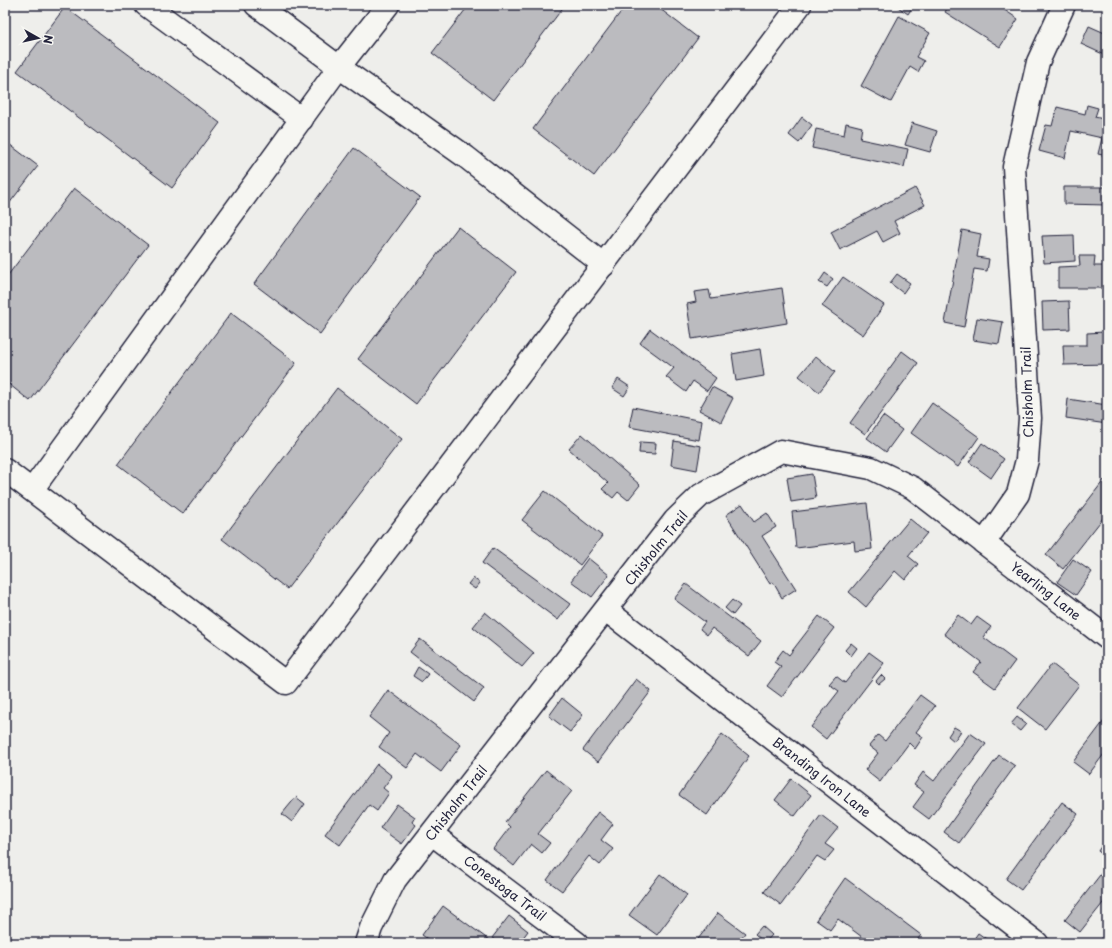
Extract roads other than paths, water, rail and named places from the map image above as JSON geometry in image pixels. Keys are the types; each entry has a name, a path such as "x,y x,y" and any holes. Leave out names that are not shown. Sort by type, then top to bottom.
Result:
{"street":[{"path":"146,5 302,120"},
{"path":"256,5 339,68 466,156 604,265"},
{"path":"5,470 286,683 800,5"},
{"name":"Chisholm Trail","path":"366,943 371,928 395,880 676,520 701,495 781,451 871,468 913,488 984,543 1018,494 1027,460 1030,418 1014,167 1038,62 1064,5"},
{"path":"32,490 339,68 386,6"},
{"name":"Yearling Lane","path":"984,543 1107,638"},
{"name":"Branding Iron Lane","path":"606,610 1037,943"},
{"name":"Conestoga Trail","path":"432,834 577,943"}]}
